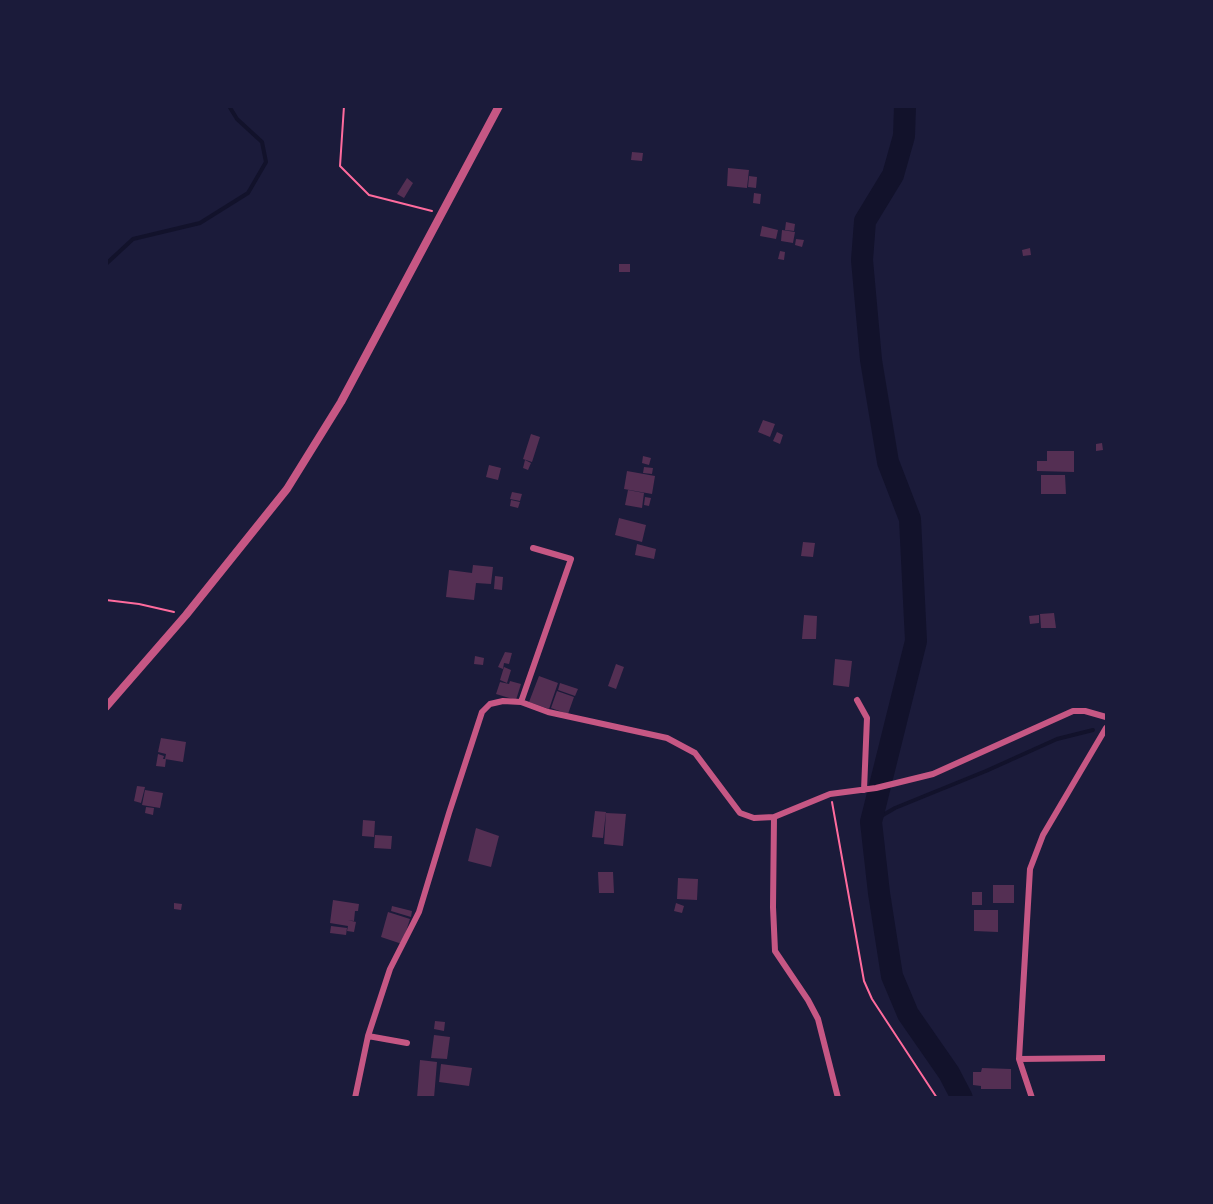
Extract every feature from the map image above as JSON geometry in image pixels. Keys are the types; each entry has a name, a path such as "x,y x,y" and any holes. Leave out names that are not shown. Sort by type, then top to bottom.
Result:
{"street":[{"path":"106,707 270,513 300,469 341,402 499,106"},
{"path":"520,702 571,559 533,548"},
{"path":"857,700 867,718 864,790"},
{"path":"355,1098 368,1036 390,969 419,912 448,813 482,712 490,704 503,701 520,702 548,712 667,738 695,753 740,813 754,818 774,817 830,794 908,782 933,774 1073,711 1085,711 1107,717"},
{"path":"1032,1098 1019,1059 1030,869 1043,835 1107,728"},
{"path":"774,817 775,951 818,1019 838,1098"},
{"path":"368,1036 407,1043"},
{"path":"1019,1059 1106,1058"}],"path":[{"path":"344,106 340,166 369,195 443,213"},
{"path":"106,600 140,604 186,615"},
{"path":"830,794 864,981 872,999 937,1098"}],"building":[{"path":"632,152 643,153 642,161 631,160"},
{"path":"728,168 749,170 747,188 727,186"},
{"path":"749,176 757,177 756,188 748,187"},
{"path":"407,178 413,183 404,198 397,194"},
{"path":"754,193 761,194 760,204 753,203"},
{"path":"786,222 795,224 794,231 785,230"},
{"path":"762,226 778,230 776,239 760,236"},
{"path":"782,230 795,232 793,243 781,241"},
{"path":"796,239 804,240 802,247 795,245"},
{"path":"1030,248 1031,255 1023,256 1022,250"},
{"path":"780,251 785,252 784,260 778,259"},
{"path":"619,264 630,264 630,272 619,272"},
{"path":"763,420 775,424 770,437 758,432"},
{"path":"777,432 783,435 780,444 773,441"},
{"path":"531,434 540,437 532,462 523,459"},
{"path":"1102,443 1103,450 1096,451 1096,444"},
{"path":"1047,451 1074,451 1074,472 1037,471 1037,461 1047,461"},
{"path":"643,456 651,458 649,465 642,463"},
{"path":"525,460 531,463 528,470 523,468"},
{"path":"489,465 501,468 498,480 486,477"},
{"path":"644,467 653,468 652,474 643,473"},
{"path":"627,471 655,476 652,494 624,489"},
{"path":"1041,475 1065,475 1066,494 1041,494"},
{"path":"628,490 644,493 642,508 625,505"},
{"path":"512,492 522,494 520,501 510,499"},
{"path":"645,497 651,498 649,506 644,505"},
{"path":"511,500 520,502 518,508 510,506"},
{"path":"619,518 646,525 642,542 615,535"},
{"path":"803,542 815,543 813,557 801,556"},
{"path":"637,544 656,549 654,559 635,555"},
{"path":"473,565 493,567 491,584 476,583 474,600 446,597 449,570 472,573"},
{"path":"495,576 503,577 502,590 494,589"},
{"path":"1054,613 1056,628 1041,628 1040,614"},
{"path":"804,615 817,616 816,639 802,639"},
{"path":"1039,615 1039,623 1030,624 1029,616"},
{"path":"505,652 512,653 509,664 504,663 503,669 498,667"},
{"path":"475,656 484,658 483,665 474,664"},
{"path":"835,659 852,661 849,687 833,685"},
{"path":"616,664 624,667 616,689 608,686"},
{"path":"504,667 511,670 507,683 500,680"},
{"path":"539,676 558,683 549,709 529,702"},
{"path":"510,681 521,684 516,700 496,694 500,682 509,684"},
{"path":"560,683 578,689 575,696 558,690"},
{"path":"557,691 574,697 568,714 551,708"},
{"path":"161,738 186,742 183,762 165,759 166,754 158,752"},
{"path":"158,754 166,759 165,767 156,766"},
{"path":"137,786 145,787 141,803 134,801"},
{"path":"145,790 163,793 160,808 142,805"},
{"path":"146,807 154,808 153,815 145,813"},
{"path":"595,811 606,812 603,838 592,837"},
{"path":"606,813 626,814 623,846 604,844"},
{"path":"363,820 375,821 374,837 362,836"},
{"path":"476,828 499,836 491,867 468,861"},
{"path":"375,835 392,836 391,849 374,848"},
{"path":"598,872 613,872 614,893 599,893"},
{"path":"678,878 698,879 697,900 677,899"},
{"path":"993,885 1014,885 1014,903 993,903"},
{"path":"972,892 982,892 982,905 972,905"},
{"path":"333,900 359,904 358,911 355,911 354,921 348,920 356,922 354,932 347,931 348,926 330,923"},
{"path":"174,903 182,904 181,910 174,909"},
{"path":"676,903 684,906 682,913 674,911"},
{"path":"392,906 412,911 411,917 391,911"},
{"path":"974,910 998,910 998,932 974,931"},
{"path":"388,912 410,919 402,944 381,937"},
{"path":"331,926 347,928 346,935 330,933"},
{"path":"435,1021 445,1022 444,1031 434,1029"},
{"path":"434,1035 450,1037 447,1059 431,1058"},
{"path":"420,1060 437,1062 434,1098 417,1098"},
{"path":"441,1064 472,1068 469,1086 439,1082"},
{"path":"982,1068 1011,1069 1011,1089 981,1089 981,1086 973,1085 973,1072 981,1072"}],"waterway":[{"path":"106,264 133,239 200,223 248,193 266,162 262,142 237,119 229,106"},
{"path":"905,106 904,136 893,175 865,221 862,260 871,360 888,462 910,519 916,641 871,822 892,976 908,1014 949,1073 962,1098"},
{"path":"871,822 895,808 1057,739 1093,730"}]}
